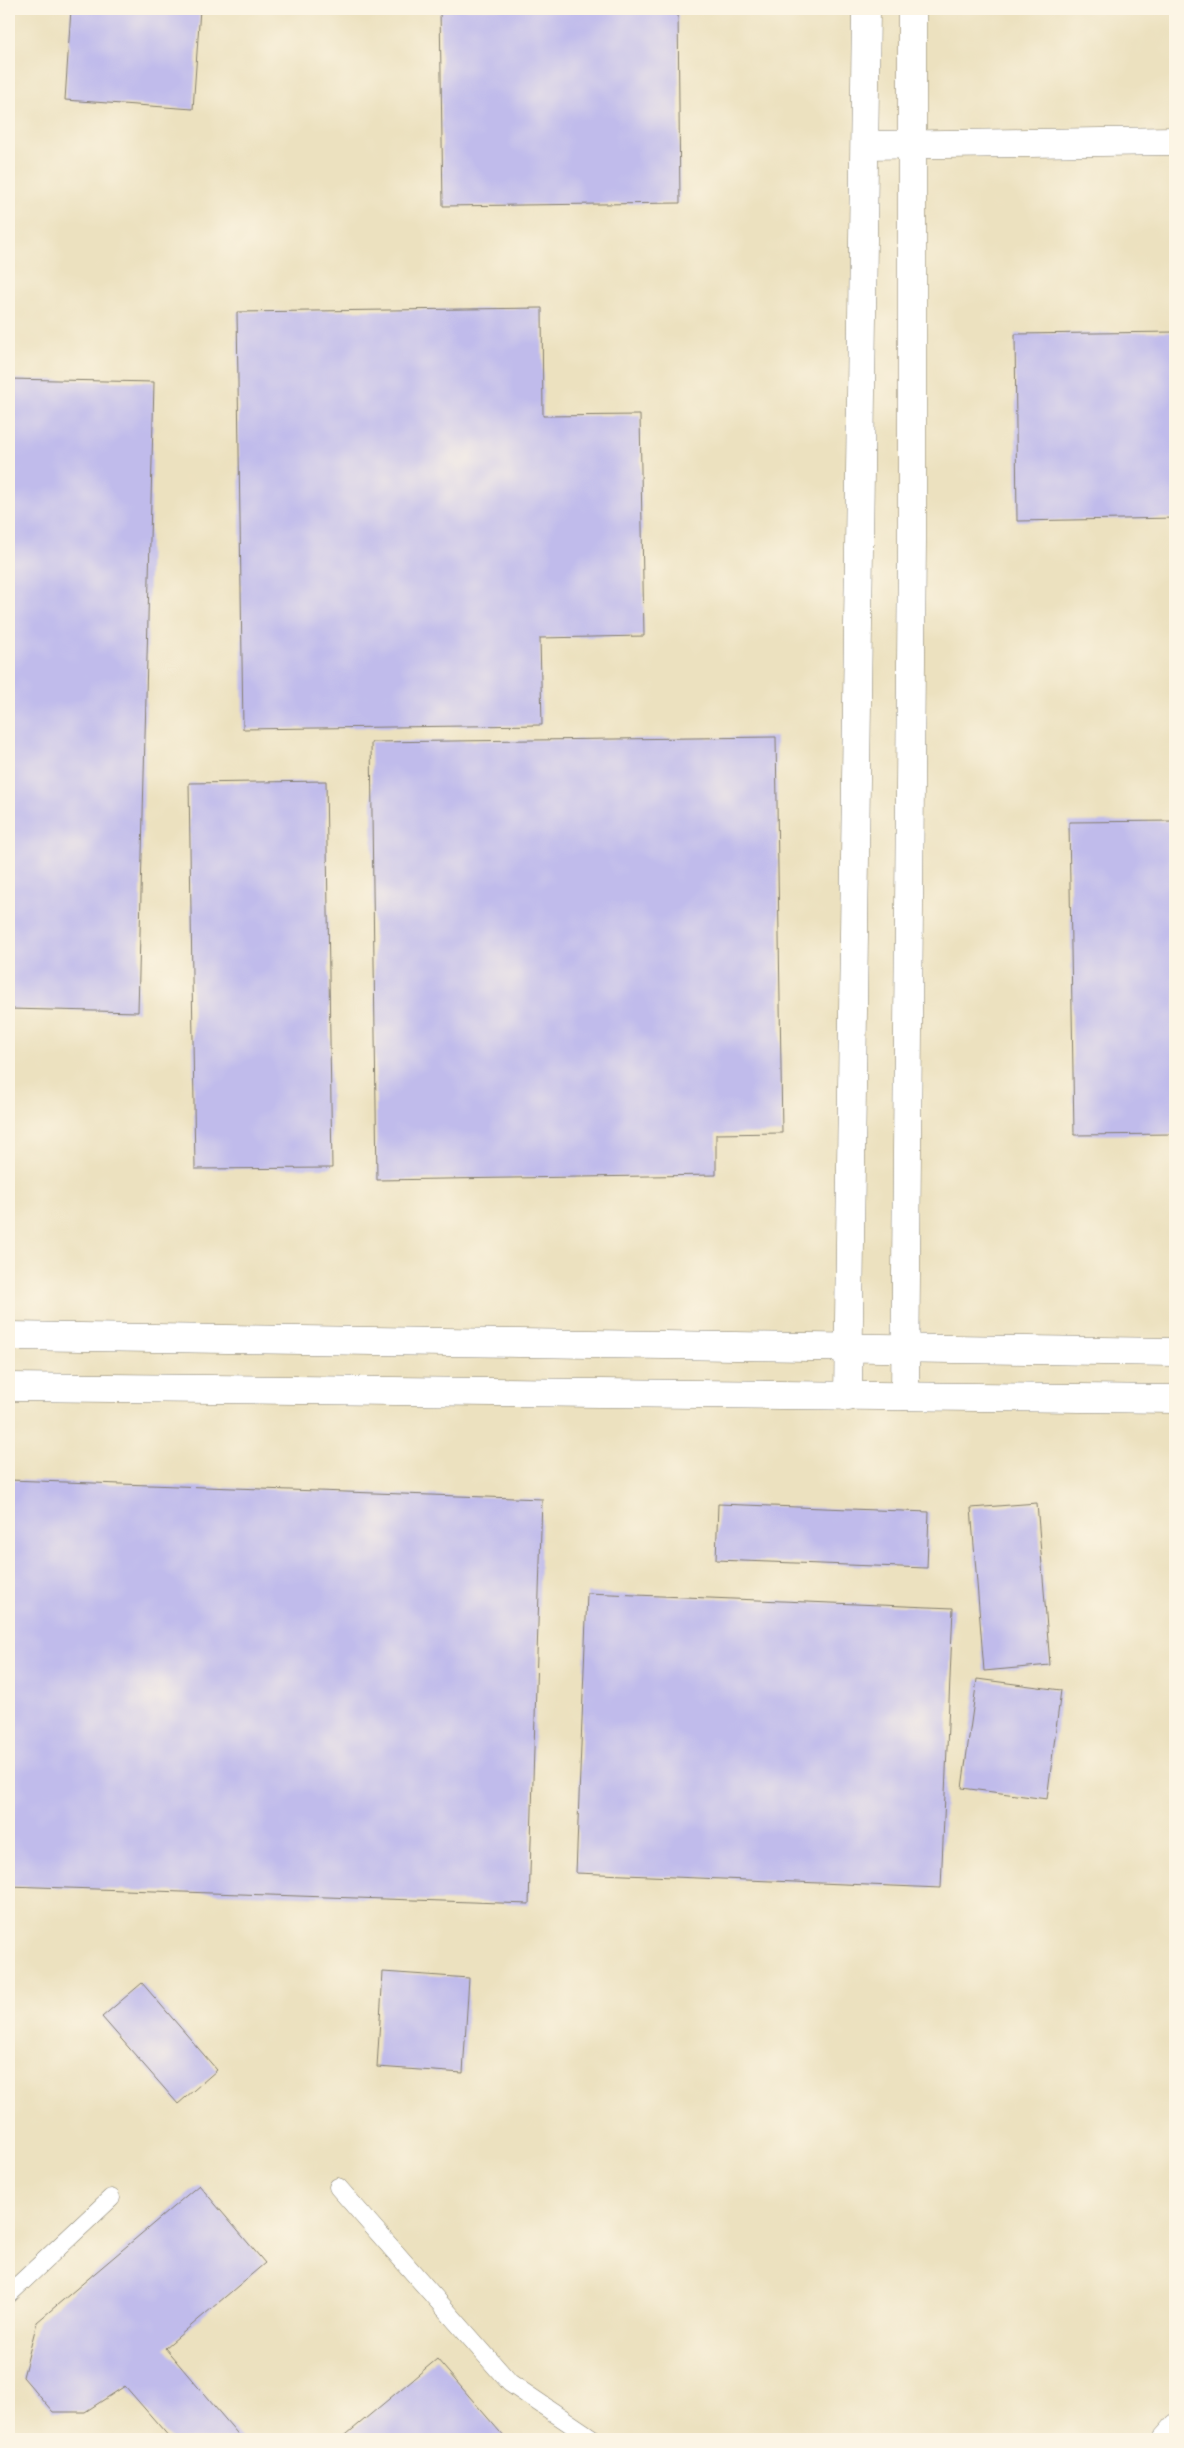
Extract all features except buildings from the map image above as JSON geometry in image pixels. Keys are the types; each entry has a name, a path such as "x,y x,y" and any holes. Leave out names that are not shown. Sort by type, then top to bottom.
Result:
{"street":[{"path":"848,1397 866,9"},
{"path":"905,1396 912,541 912,9"},
{"path":"865,145 1175,140"},
{"path":"9,1336 848,1346 906,1349 1175,1352"},
{"path":"9,1387 1175,1399"}],"lane":[{"path":"338,2187 510,2382 593,2439"},
{"path":"9,2294 111,2198"},
{"path":"1161,2439 1175,2423"}]}
